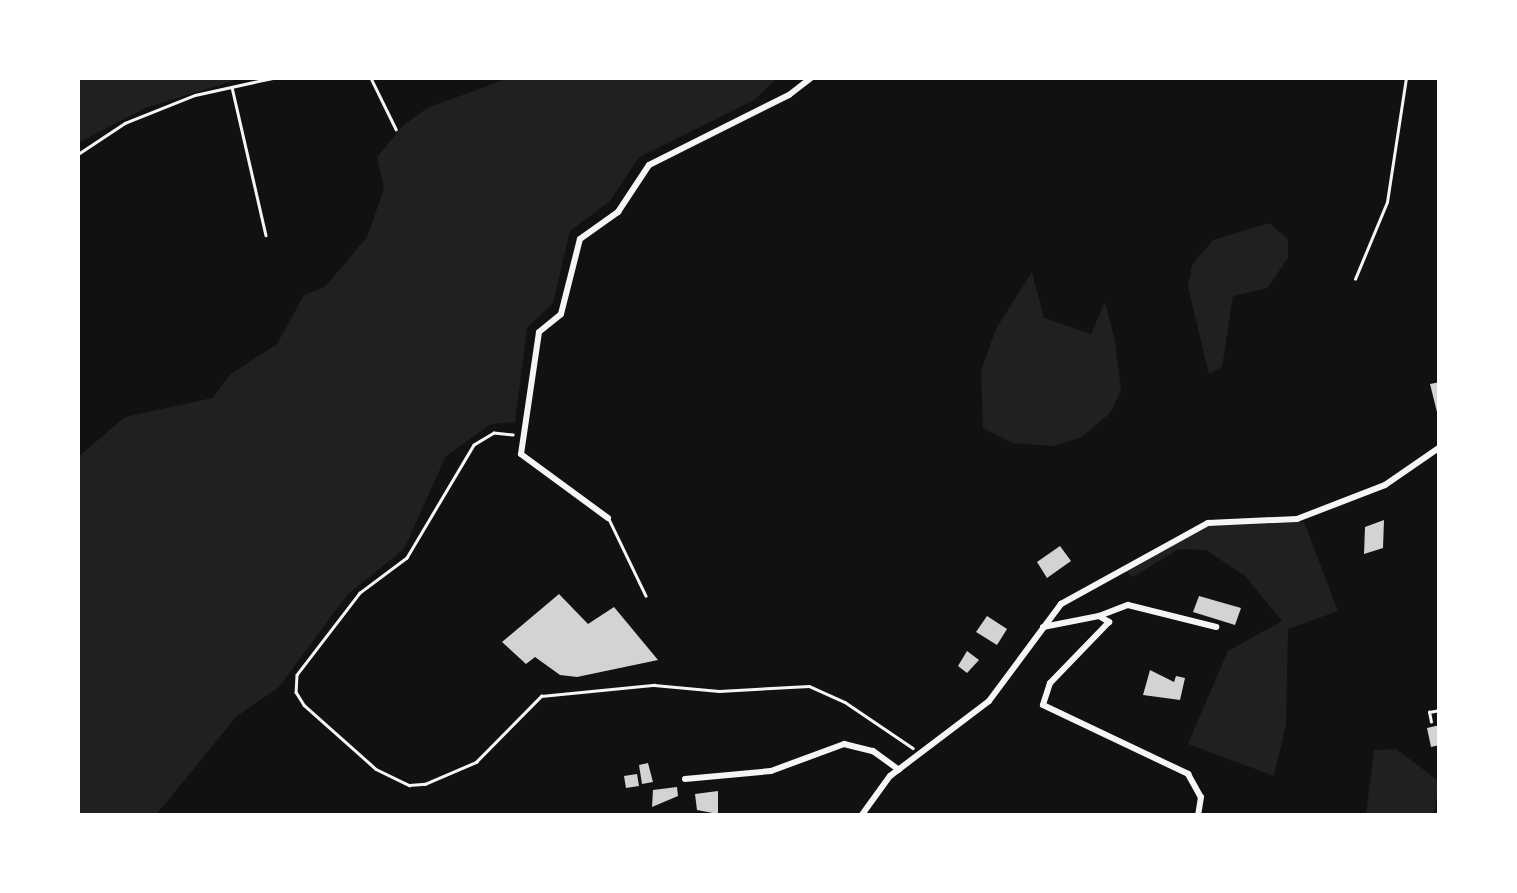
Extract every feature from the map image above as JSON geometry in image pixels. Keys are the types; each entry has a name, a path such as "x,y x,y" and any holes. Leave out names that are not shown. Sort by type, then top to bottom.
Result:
{"street":[{"path":"608,518 538,472 521,454 539,332 561,314 580,239 618,212 649,165 789,96 811,78"},
{"path":"861,816 899,770 924,755 996,694 1061,604 1208,524 1297,519 1384,485 1440,447"},
{"path":"1042,627 1098,616 1128,605 1216,627"},
{"path":"1098,616 1110,622 1105,632 1050,684 1043,705 1188,774 1202,797 1198,816"},
{"path":"685,778 771,771 844,744 874,751 899,770"}],"lane":[{"path":"1355,278 1387,202 1406,78"},
{"path":"608,518 646,596"},
{"path":"1431,722 1429,712 1440,710"}],"path":[{"path":"78,154 125,124 232,86 272,78"},
{"path":"371,78 396,129"},
{"path":"232,86 266,234"},
{"path":"525,436 494,432 474,446 406,558 360,593 297,674 296,692 304,706 376,768 409,785 425,784 476,762 541,696 654,685 719,691 809,686 846,702 924,755"}],"shaded area":[{"path":"78,78 242,78 145,108 78,143"},
{"path":"509,78 777,78 754,100 639,157 610,201 570,231 553,303 527,328 515,422 491,424 446,456 404,549 347,595 279,687 236,717 156,815 78,815 78,457 125,417 212,398 231,374 277,344 304,295 325,287 367,237 384,189 377,157 403,126 427,108"},
{"path":"1269,223 1288,239 1288,258 1267,288 1233,296 1222,367 1209,374 1188,287 1192,265 1213,240"},
{"path":"1032,272 1044,318 1091,334 1105,302 1115,341 1121,391 1110,413 1082,437 1054,446 1013,443 983,428 981,370 996,329"},
{"path":"1304,522 1338,611 1288,629 1286,724 1274,776 1188,744 1228,651 1282,621 1245,576 1206,550 1179,549 1133,577 1125,571 1209,526"},
{"path":"1396,749 1439,781 1434,815 1366,815 1374,750"}],"building":[{"path":"1440,382 1440,416 1438,416 1430,384"},
{"path":"1384,520 1383,548 1364,554 1365,527"},
{"path":"1060,546 1071,561 1047,578 1037,562"},
{"path":"559,594 588,624 614,607 658,660 577,677 560,675 535,657 526,664 502,642"},
{"path":"1199,596 1241,608 1235,625 1193,612"},
{"path":"987,616 1007,629 997,645 976,632"},
{"path":"967,651 979,660 967,673 958,666"},
{"path":"1150,670 1174,682 1176,676 1185,678 1180,700 1143,695"},
{"path":"1440,725 1440,745 1431,747 1427,728"},
{"path":"648,763 653,782 642,784 639,765"},
{"path":"637,774 639,786 626,788 624,776"},
{"path":"677,787 678,796 652,807 653,790"},
{"path":"718,791 718,814 697,810 695,794"}]}
